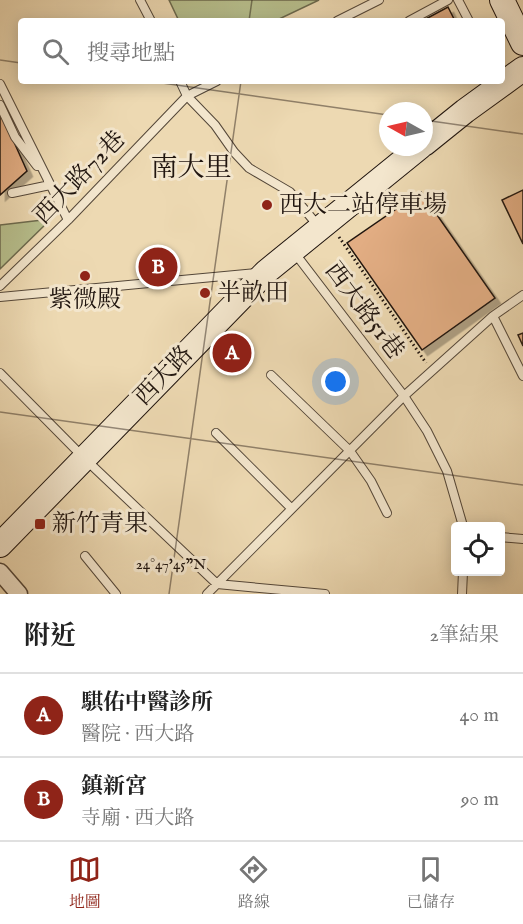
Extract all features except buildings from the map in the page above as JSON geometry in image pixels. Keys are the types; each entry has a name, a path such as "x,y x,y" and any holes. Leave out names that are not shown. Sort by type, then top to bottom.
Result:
{"street":[{"path":"502,0 523,43"},
{"path":"505,79 523,69"},
{"path":"433,137 493,85"},
{"name":"西大路","path":"0,545 266,272 409,156"},
{"path":"0,572 19,594"}],"lane":[{"path":"140,0 149,18"},
{"path":"343,18 378,0"},
{"path":"415,18 448,0"},
{"path":"458,0 467,18"},
{"path":"0,84 68,220"},
{"path":"182,84 188,96 215,125 234,152 249,168 290,192 324,224"},
{"name":"西大路72巷","path":"0,286 68,220 188,96 211,84"},
{"path":"0,105 15,137 51,184"},
{"path":"12,193 51,184"},
{"name":"西大路51巷","path":"292,249 428,431 447,471 462,522"},
{"path":"0,297 266,272"},
{"path":"207,594 404,396 494,316 523,295"},
{"path":"494,316 523,376"},
{"path":"0,372 84,458 217,584 325,594"},
{"path":"271,375 350,451 370,481 387,513"},
{"path":"216,433 291,508"},
{"path":"505,537 523,539"},
{"path":"85,556 116,594"},
{"path":"462,594 463,576"},
{"path":"216,594 217,584"}],"path":[{"path":"324,224 432,371"}],"green space":[{"path":"169,0 319,0 281,18 178,18"},
{"path":"51,219 0,269 0,225"}],"place":[{"name":"西大二站停車場","path":"267,205"},
{"name":"鎮新宮","path":"158,267"},
{"name":"紫微殿","path":"85,276"},
{"name":"半畝田","path":"205,293"},
{"name":"騏佑中醫診所","path":"232,353"},
{"name":"新竹青果","path":"40,524"}],"district":[{"name":"南大里","path":"191,169"}]}
